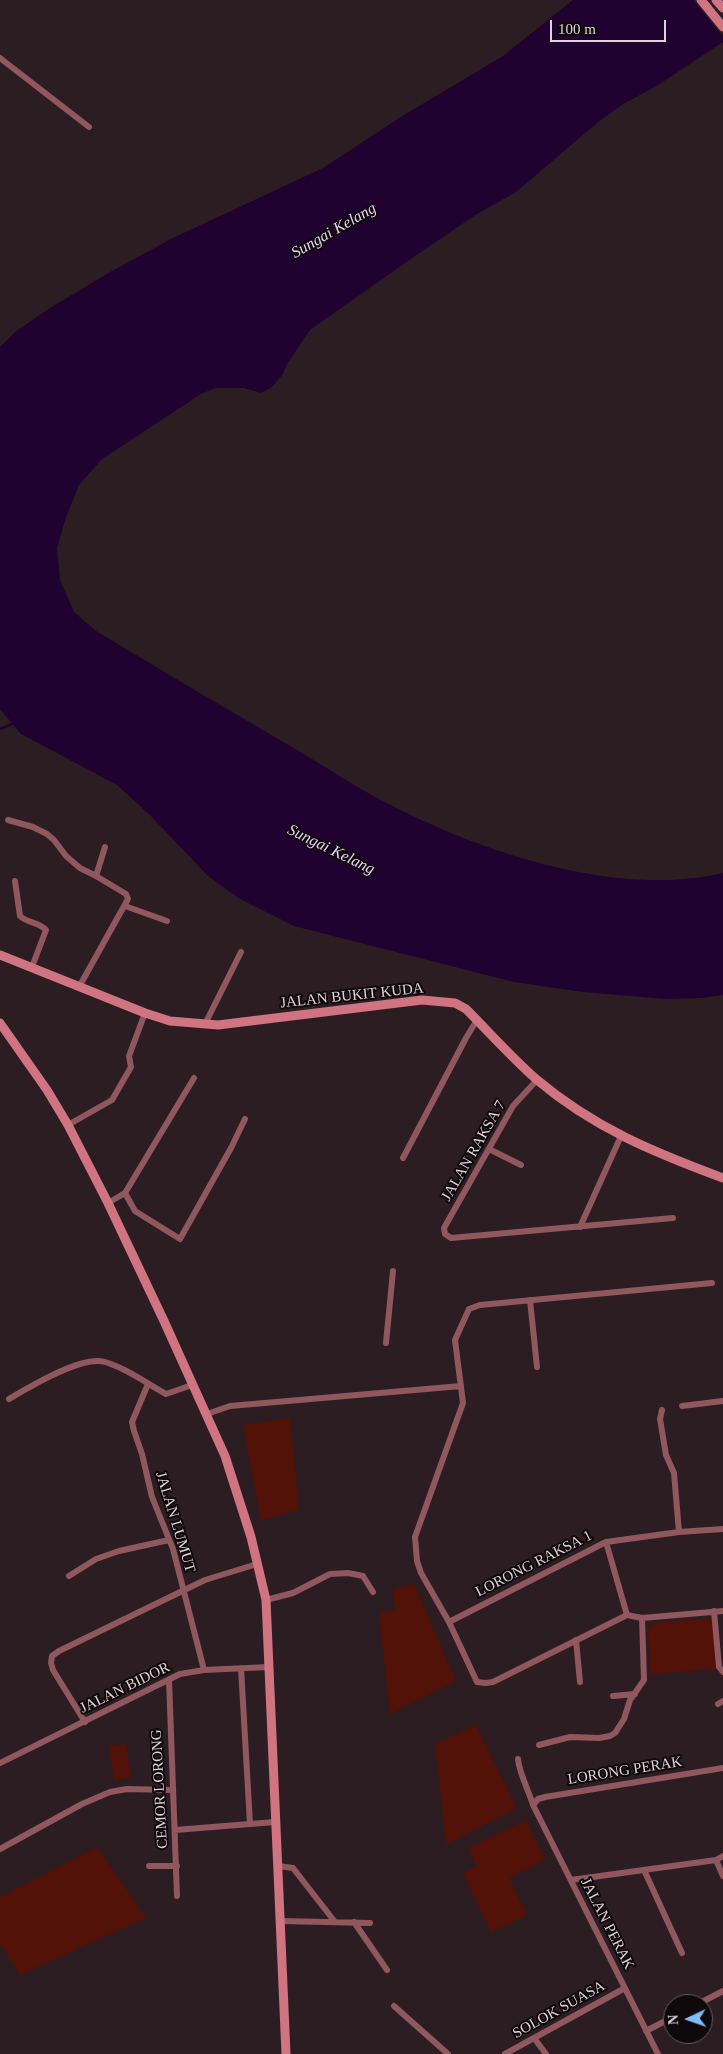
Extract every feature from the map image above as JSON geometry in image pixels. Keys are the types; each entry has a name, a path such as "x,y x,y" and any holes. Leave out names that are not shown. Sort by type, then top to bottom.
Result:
{"street":[{"path":"700,0 723,27"},
{"path":"716,0 723,8"},
{"path":"0,58 88,127"},
{"path":"8,820 33,827 47,834 66,856 80,868 126,894 128,899 125,906 102,943 79,987"},
{"path":"96,876 105,846"},
{"path":"14,881 20,916 24,920 42,926 46,930 32,967"},
{"path":"125,906 167,921"},
{"path":"205,1024 241,952"},
{"name":"JALAN BUKIT KUDA","path":"0,955 145,1014 170,1020 205,1024 218,1025 422,1000 455,1003 466,1009 538,1080 587,1116 620,1136 649,1150 723,1178"},
{"path":"68,1125 112,1100 131,1067 130,1056 145,1014"},
{"path":"402,1158 477,1020"},
{"path":"0,1023 47,1090 68,1125 108,1203 225,1456 258,1564 266,1600 270,1667 286,2054"},
{"path":"108,1203 126,1193 194,1078"},
{"name":"JALAN RAKSA 7","path":"538,1080 513,1106 444,1228 445,1234 451,1238 580,1227"},
{"path":"126,1193 134,1211 180,1239 227,1156 245,1119"},
{"path":"620,1136 580,1227 673,1218"},
{"path":"489,1149 521,1165"},
{"path":"386,1343 393,1271"},
{"path":"712,1283 480,1305 469,1310 455,1340 463,1403 415,1536 417,1560 421,1573 449,1622 474,1678 480,1683 494,1682 627,1615 642,1618 723,1611"},
{"path":"530,1300 537,1367"},
{"path":"9,1399 42,1380 88,1361 106,1362 166,1394 192,1385"},
{"name":"JALAN LUMUT","path":"148,1384 132,1422 152,1497 169,1540 204,1670"},
{"path":"207,1414 230,1406 461,1386"},
{"path":"682,1406 723,1401"},
{"path":"662,1410 660,1418 666,1455 674,1473 679,1532"},
{"name":"LORONG RAKSA 1","path":"449,1622 606,1542 679,1532 723,1530"},
{"path":"69,1576 96,1559 119,1551 169,1540"},
{"path":"606,1542 627,1615"},
{"path":"85,1722 53,1670 52,1656 58,1651 205,1580 258,1564"},
{"path":"266,1600 293,1593 330,1574 348,1573 363,1576 373,1592"},
{"path":"714,1611 718,1662 720,1670 723,1672"},
{"path":"539,1745 570,1737 599,1738 615,1733 624,1719 627,1707 634,1694 644,1680 642,1618"},
{"path":"576,1640 580,1682"},
{"name":"JALAN BIDOR","path":"0,1763 180,1674 204,1670 270,1667"},
{"path":"241,1668 250,1824"},
{"name":"CEMOR LORONG","path":"169,1680 177,1896"},
{"path":"613,1696 634,1694"},
{"name":"JALAN PERAK","path":"518,1759 520,1771 533,1805 658,2054"},
{"name":"LORONG PERAK","path":"533,1805 538,1799 545,1797 723,1768"},
{"path":"0,1849 82,1804 110,1792 127,1789 172,1790"},
{"path":"175,1830 275,1822"},
{"path":"571,1880 716,1860 723,1856"},
{"path":"716,1860 723,1876"},
{"path":"149,1866 177,1866"},
{"path":"278,1866 293,1868 335,1922"},
{"path":"644,1870 682,1953"},
{"path":"280,1921 370,1923"},
{"path":"354,1922 387,1970"},
{"name":"SOLOK SUASA","path":"505,2054 625,1988"},
{"path":"394,2006 448,2054"},
{"path":"646,2031 663,2022"},
{"path":"534,2038 546,2054"}],"shaded area":[{"path":"290,1418 299,1509 261,1521 243,1425"},
{"path":"414,1584 456,1681 390,1714 379,1613 395,1610 393,1589"},
{"path":"712,1618 716,1669 650,1674 648,1629 654,1623"},
{"path":"476,1725 517,1808 446,1845 435,1744"},
{"path":"126,1744 131,1777 114,1780 109,1746"},
{"path":"526,1820 545,1860 509,1878 527,1915 491,1932 463,1873 477,1866 468,1848"},
{"path":"97,1847 146,1918 20,1975 0,1944 0,1897"}],"water":[{"name":"Sungai Kelang","path":"573,0 723,0 723,42 655,87 623,104 597,123 516,192 477,214 310,330 287,364 283,374 272,387 261,393 244,388 215,388 201,394 102,459 79,485 66,517 57,548 60,580 74,612 96,631 359,788 442,829 488,847 535,862 584,873 632,879 678,879 723,873 723,995 666,999 583,992 514,982 294,926 240,899 208,876 150,815 117,785 21,734 0,709 0,347 15,332 50,308 112,271 173,238 323,168 399,118 503,56"}],"pier":[{"path":"693,0 723,1 723,36"}],"waterway":[{"path":"0,729 12,724"}]}
